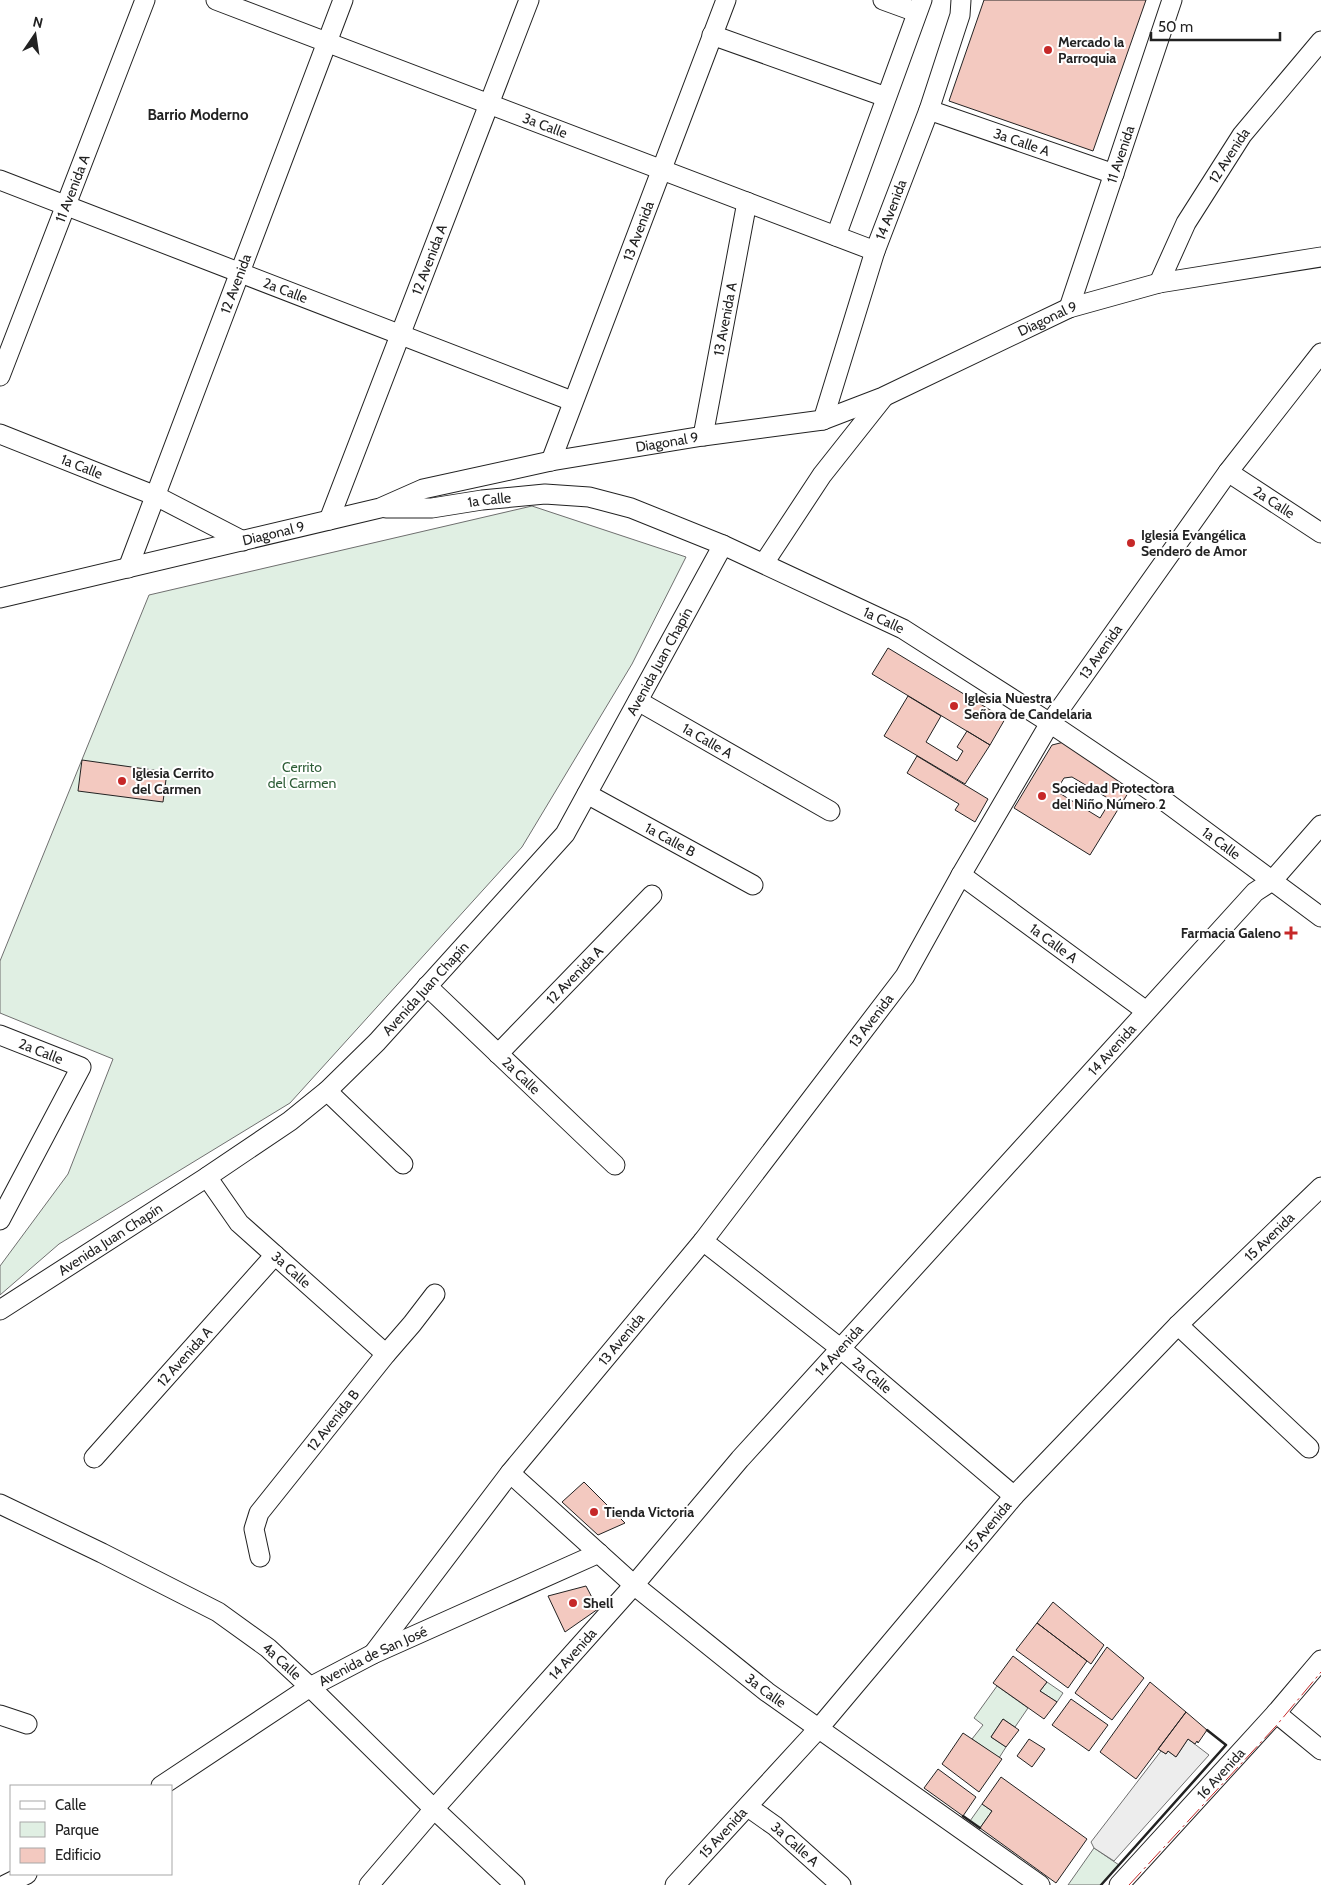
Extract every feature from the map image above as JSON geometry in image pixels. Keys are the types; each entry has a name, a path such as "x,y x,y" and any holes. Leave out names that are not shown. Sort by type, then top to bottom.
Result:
{"street":[{"name":"11 Avenida A","path":"0,376 145,0"},
{"name":"3a Calle","path":"216,0 875,251"},
{"name":"12 Avenida","path":"128,568 343,0"},
{"name":"12 Avenida A","path":"329,520 529,0"},
{"name":"13 Avenida","path":"550,461 726,0"},
{"path":"836,236 919,6 884,0"},
{"name":"14 Avenida","path":"823,420 875,251 929,110 960,15 961,0"},
{"name":"11 Avenida","path":"1070,308 1172,0"},
{"path":"712,35 886,98"},
{"name":"12 Avenida","path":"1160,282 1186,223 1242,135 1321,41"},
{"name":"3a Calle A","path":"929,110 1114,174"},
{"name":"2a Calle","path":"0,180 572,401"},
{"name":"13 Avenida A","path":"703,436 747,202"},
{"name":"Diagonal 9","path":"0,598 380,508 422,489 550,461 703,436 823,420 883,397 1070,308 1160,282 1321,257"},
{"name":"13 Avenida","path":"373,1654 510,1473 703,1241 905,976 961,874 1050,723 1228,472 1321,353"},
{"path":"764,563 822,475 883,397"},
{"name":"1a Calle","path":"0,434 156,496 243,541"},
{"name":"2a Calle","path":"1228,472 1321,533"},
{"name":"1a Calle","path":"380,508 432,508 482,500 545,494 589,497 631,508 723,545 903,629 1050,723 1151,791 1321,916"},
{"name":"Avenida Juan Chapín","path":"0,1310 207,1177 290,1121 327,1090 377,1042 565,834 723,545"},
{"name":"1a Calle A","path":"638,701 830,810"},
{"name":"1a Calle B","path":"587,794 753,885"},
{"name":"14 Avenida","path":"369,1885 434,1809 634,1585 740,1459 1255,892 1272,881 1321,825"},
{"name":"1a Calle A","path":"961,874 1146,1011"},
{"name":"12 Avenida A","path":"498,1054 652,895"},
{"name":"2a Calle","path":"427,986 615,1165"},
{"name":"2a Calle","path":"0,1035 81,1068 0,1220"},
{"path":"327,1090 403,1164"},
{"name":"3a Calle","path":"207,1177 239,1223 386,1354"},
{"name":"15 Avenida","path":"675,1885 819,1728 1014,1496 1178,1325 1321,1187"},
{"name":"2a Calle","path":"703,1241 840,1348 1014,1496"},
{"name":"12 Avenida A","path":"94,1458 275,1255"},
{"name":"12 Avenida B","path":"260,1557 254,1529 259,1512 435,1294"},
{"path":"1178,1325 1309,1448"},
{"name":"3a Calle","path":"510,1473 634,1585 767,1692 1040,1885"},
{"name":"4a Calle","path":"0,1504 218,1612 268,1648 515,1885"},
{"name":"Avenida de San José","path":"163,1785 310,1687 373,1654 599,1553"},
{"name":"16 Avenida","path":"1119,1885 1276,1714 1321,1660"},
{"path":"1276,1714 1321,1750"},
{"path":"0,1715 27,1724"},
{"name":"3a Calle A","path":"748,1807 775,1826 841,1885"},
{"path":"5,1885 25,1875"},
{"path":"24,1885 32,1875"}],"green space":[{"name":"Cerrito del Carmen","path":"532,506 686,557 632,664 522,847 290,1103 59,1244 0,1295 0,1266 68,1174 113,1059 0,1013 0,961 149,595"},
{"path":"1047,1682 1063,1693 1057,1702 1040,1691"},
{"path":"997,1686 1028,1708 1015,1727 1003,1719 991,1737 1006,1747 999,1758 972,1739 983,1725 974,1718"},
{"path":"982,1804 992,1811 980,1828 970,1821"},
{"path":"1094,1848 1119,1865 1101,1885 1068,1885"}],"shaded area":[{"path":"1188,1739 1209,1755 1114,1861 1094,1848 1091,1842 1161,1751 1166,1754 1168,1751 1176,1757"}],"building":[{"name":"Mercado la Parroquia","path":"984,0 1146,0 1093,151 949,101"},
{"name":"Iglesia Nuestra Señora de Candelaria","path":"888,648 1005,719 990,745 872,674"},
{"path":"908,696 941,716 926,742 957,761 963,751 957,747 967,731 990,745 965,784 884,736"},
{"name":"Sociedad Protectora del Niño Número 2","path":"1064,742 1133,785 1090,855 1014,808 1052,745","holes":["1072,777 1111,800 1100,818 1056,791 1064,778"]},
{"path":"917,756 988,799 975,822 955,810 959,804 907,773"},
{"name":"Iglesia Cerrito del Carmen","path":"82,760 167,772 163,802 78,791"},
{"name":"Tienda Victoria","path":"584,1482 625,1523 598,1535 562,1502"},
{"name":"Shell","path":"586,1586 598,1609 565,1632 548,1596"},
{"path":"1053,1602 1104,1645 1091,1664 1037,1623"},
{"path":"1037,1623 1087,1661 1068,1688 1016,1650"},
{"path":"1107,1647 1144,1678 1112,1720 1075,1693"},
{"path":"1013,1656 1047,1682 1040,1691 1057,1702 1044,1719 993,1683"},
{"path":"1150,1682 1186,1712 1136,1779 1100,1752"},
{"path":"1071,1699 1108,1725 1089,1751 1052,1725"},
{"path":"1186,1712 1207,1730 1198,1743 1197,1741 1195,1744 1188,1739 1176,1757 1168,1751 1166,1754 1158,1749"},
{"path":"1003,1719 1019,1730 1006,1747 991,1737"},
{"path":"963,1733 1002,1759 979,1792 942,1764"},
{"path":"1029,1739 1045,1749 1032,1767 1017,1756"},
{"path":"938,1769 976,1797 963,1816 924,1788"},
{"path":"1001,1777 1087,1839 1056,1883 980,1828 992,1811 982,1804"}],"wall":[{"path":"1101,1885 1226,1745 1207,1730"},
{"path":"963,1816 980,1828"}],"power":[{"path":"1129,1885 1276,1726 1321,1672"}],"place":[{"name":"Mercado la Parroquia","path":"1048,50"},
{"name":"Iglesia Evangélica Sendero de Amor","path":"1131,543"},
{"name":"Iglesia Nuestra Señora de Candelaria","path":"954,706"},
{"name":"Iglesia Cerrito del Carmen","path":"122,781"},
{"name":"Sociedad Protectora del Niño Número 2","path":"1042,796"},
{"name":"Farmacia Galeno","path":"1291,933"},
{"name":"Tienda Victoria","path":"594,1512"},
{"name":"Shell","path":"573,1603"}],"district":[{"name":"Barrio Moderno","path":"198,115"}]}
